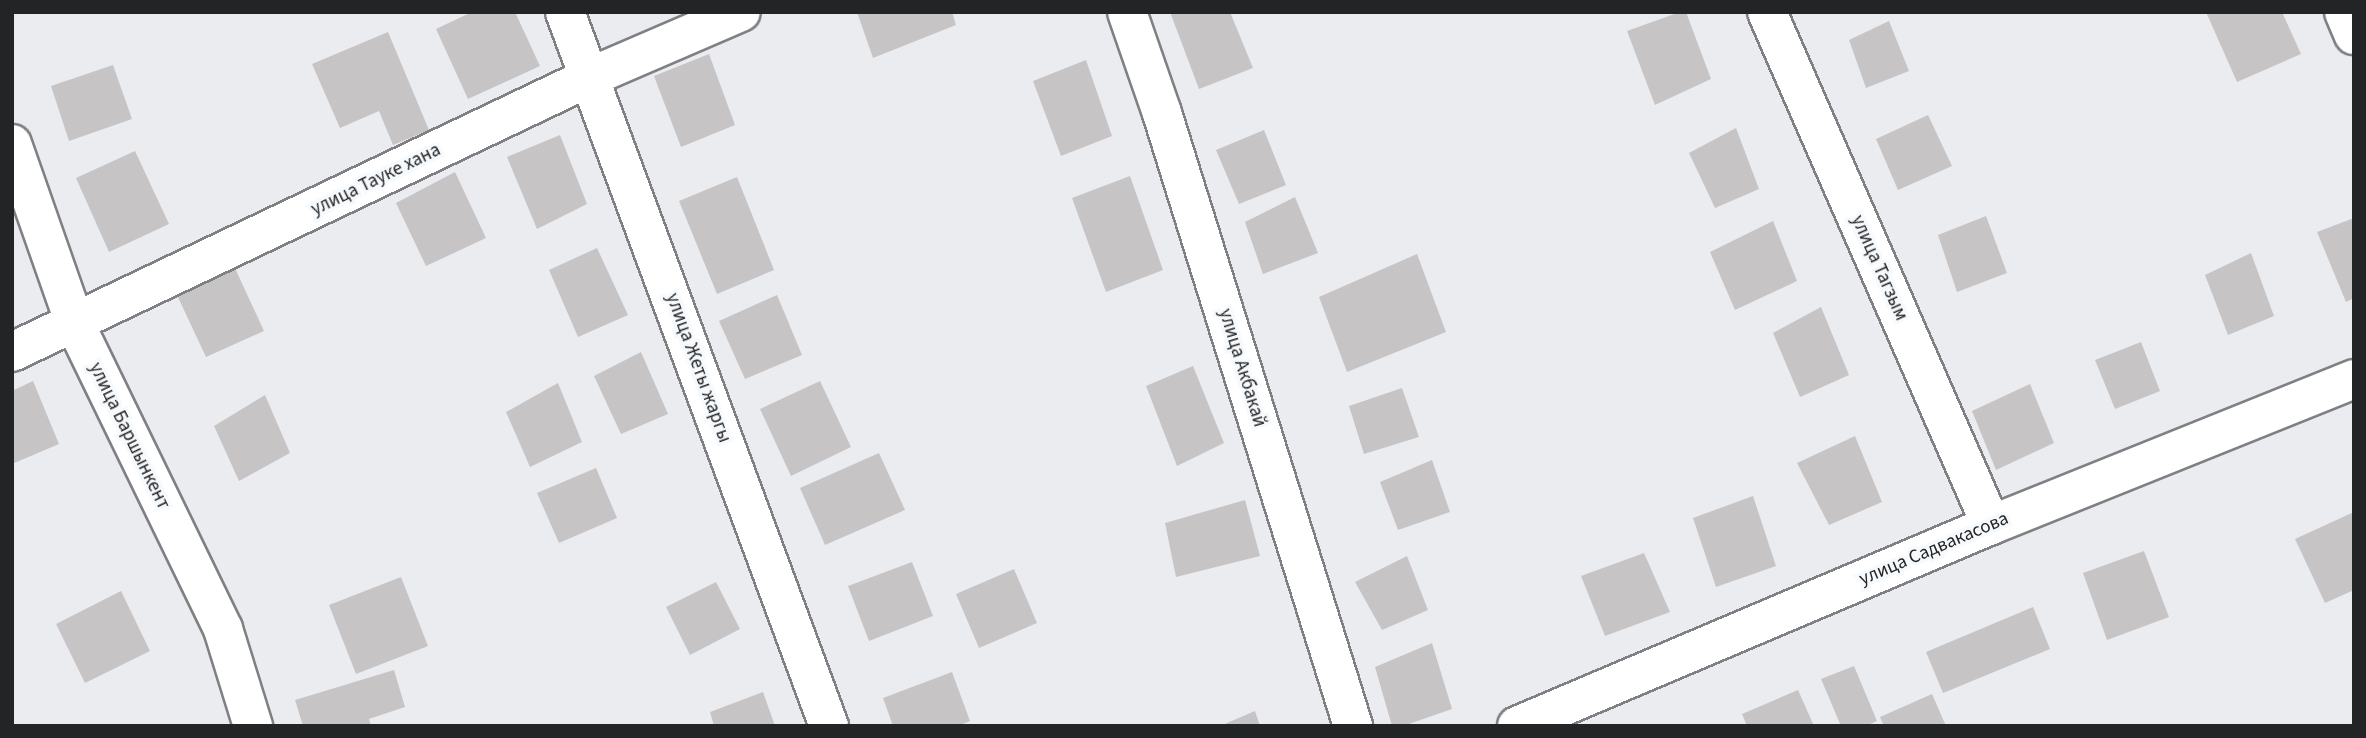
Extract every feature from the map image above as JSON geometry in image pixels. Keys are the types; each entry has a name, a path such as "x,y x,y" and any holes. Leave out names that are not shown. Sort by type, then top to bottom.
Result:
{"street":[{"name":"улица Жеты жаргы","path":"565,12 829,726"},
{"name":"улица Тауке хана","path":"12,352 590,77 741,12"},
{"name":"улица Акбакай","path":"1126,12 1162,113 1353,726"},
{"name":"улица Тагзым","path":"1767,12 1991,525"},
{"path":"2344,12 2354,35"},
{"name":"улица Баршынкент","path":"12,144 75,324 223,629 253,726"},
{"name":"улица Садвакасова","path":"1517,726 1991,525 2354,379"}],"building":[{"path":"472,12 515,12 540,66 468,99 436,29"},
{"path":"857,12 952,12 956,25 873,58"},
{"path":"1170,12 1230,12 1253,68 1199,89"},
{"path":"1686,12 1711,79 1655,105 1627,31"},
{"path":"2206,12 2282,12 2301,54 2237,82"},
{"path":"1889,21 1909,71 1866,88 1849,40"},
{"path":"388,32 429,130 393,145 379,111 340,128 312,64"},
{"path":"709,54 735,125 681,147 654,76"},
{"path":"1086,60 1112,136 1061,156 1033,81"},
{"path":"113,65 132,119 69,141 51,86"},
{"path":"1928,115 1952,166 1898,190 1876,139"},
{"path":"1736,128 1759,189 1715,208 1689,153"},
{"path":"1264,130 1286,185 1239,204 1216,150"},
{"path":"560,135 587,204 537,229 507,157"},
{"path":"135,151 169,224 109,252 76,178"},
{"path":"455,172 486,238 426,266 396,203"},
{"path":"1130,176 1163,270 1106,292 1072,198"},
{"path":"737,177 774,270 717,294 679,201"},
{"path":"1295,197 1318,253 1263,274 1245,222"},
{"path":"1986,216 2007,273 1957,292 1938,235"},
{"path":"2354,218 2354,298 2346,302 2317,232"},
{"path":"1773,221 1797,281 1735,310 1710,252"},
{"path":"597,248 628,315 578,337 549,270"},
{"path":"2251,253 2274,316 2228,335 2205,275"},
{"path":"1417,254 1446,332 1347,372 1319,297"},
{"path":"234,266 264,331 206,357 176,293"},
{"path":"777,295 802,355 745,379 719,321"},
{"path":"1821,307 1849,375 1800,397 1773,333"},
{"path":"2141,342 2160,391 2115,409 2095,360"},
{"path":"641,352 668,414 621,434 594,376"},
{"path":"1193,366 1224,443 1177,466 1146,386"},
{"path":"33,381 59,444 12,464 12,391"},
{"path":"820,381 851,447 791,476 760,409"},
{"path":"558,383 582,442 530,467 506,412"},
{"path":"2030,384 2054,443 1996,470 1972,411"},
{"path":"1402,388 1419,437 1364,454 1349,406"},
{"path":"265,395 290,453 239,481 214,426"},
{"path":"1855,436 1882,502 1829,525 1797,463"},
{"path":"879,453 905,510 825,545 800,488"},
{"path":"1432,460 1450,512 1398,530 1380,482"},
{"path":"596,468 617,518 559,543 537,493"},
{"path":"1753,496 1776,566 1716,587 1693,518"},
{"path":"1245,500 1260,556 1176,577 1165,523"},
{"path":"2354,512 2354,590 2325,603 2295,539"},
{"path":"2144,551 2169,617 2107,640 2083,573"},
{"path":"1644,553 1670,612 1605,636 1581,576"},
{"path":"1407,556 1428,610 1382,630 1355,582"},
{"path":"912,562 933,616 869,641 848,586"},
{"path":"1014,569 1037,623 979,648 956,594"},
{"path":"401,577 428,646 356,674 329,605"},
{"path":"716,582 740,629 690,655 666,607"},
{"path":"121,591 150,651 85,683 56,624"},
{"path":"2033,607 2050,649 1943,693 1926,652"},
{"path":"1432,643 1452,709 1403,726 1392,726 1375,667"},
{"path":"1854,666 1877,721 1866,726 1841,726 1821,679"},
{"path":"394,670 405,707 369,719 371,726 303,726 295,700"},
{"path":"952,672 970,721 958,726 893,726 883,698"},
{"path":"1798,690 1814,726 1747,726 1742,714"},
{"path":"763,692 775,726 714,726 710,712"},
{"path":"1932,694 1946,726 1884,726 1880,717"},
{"path":"1255,711 1260,726 1220,726"}]}
